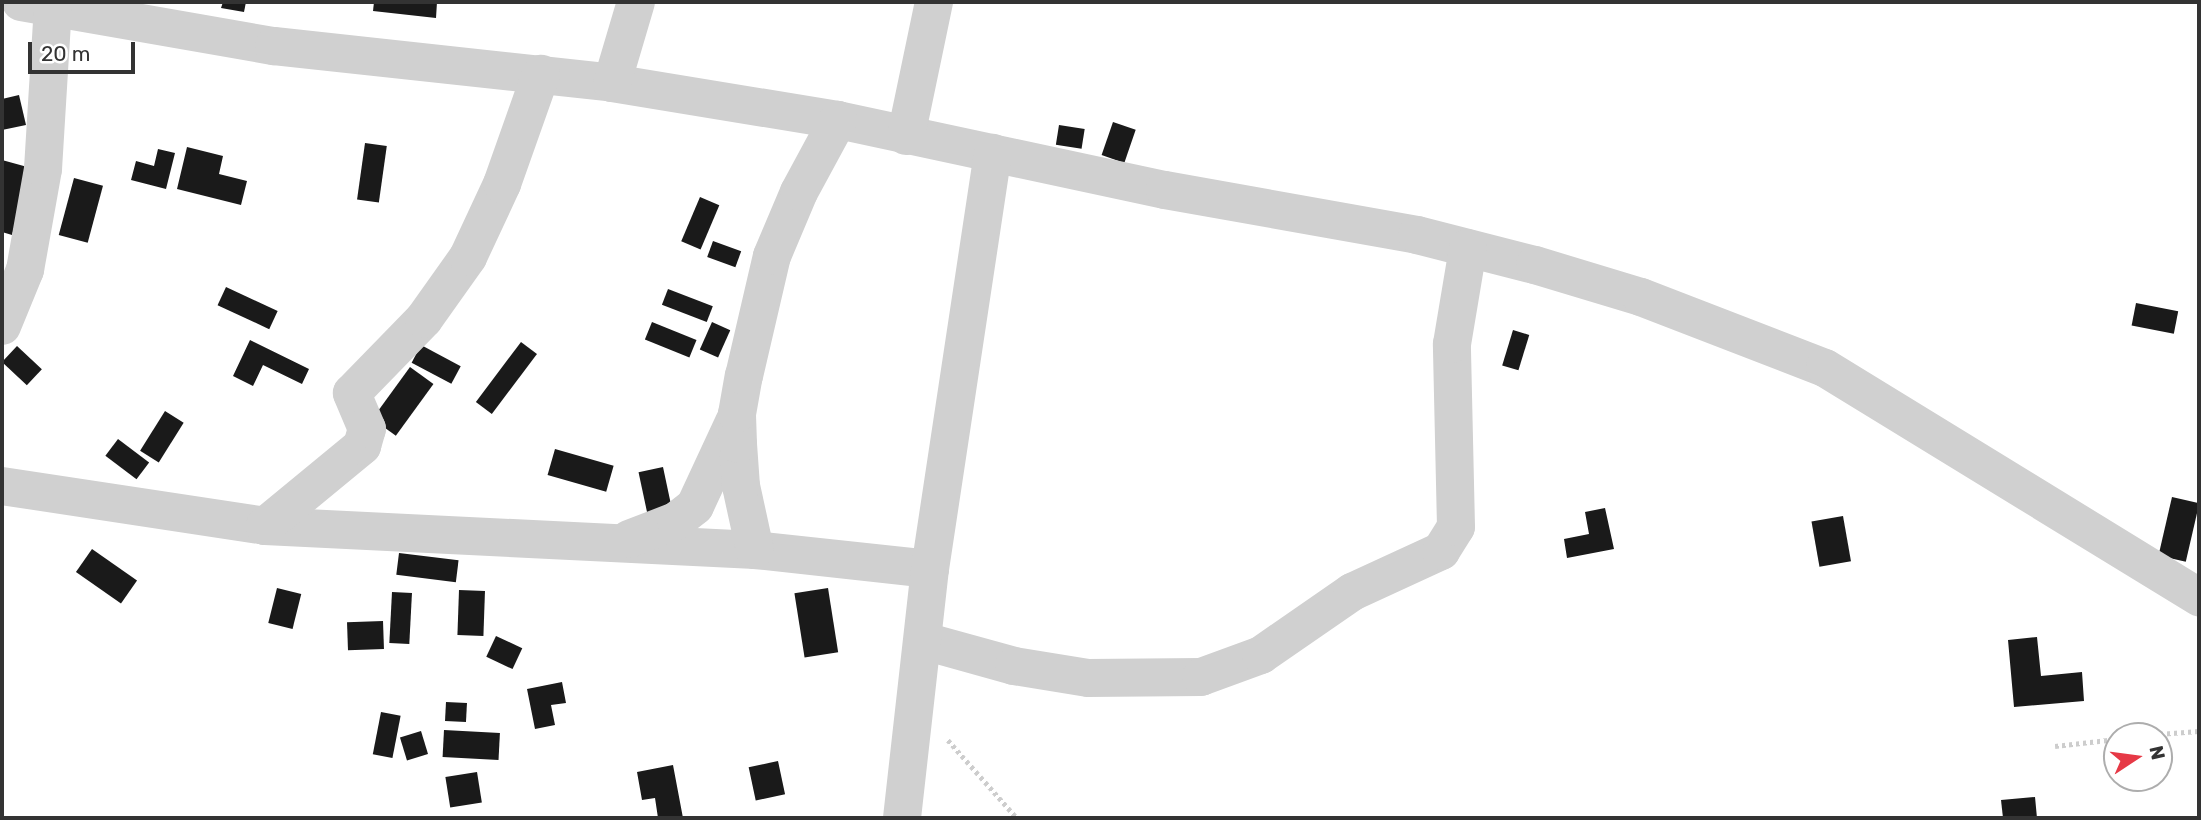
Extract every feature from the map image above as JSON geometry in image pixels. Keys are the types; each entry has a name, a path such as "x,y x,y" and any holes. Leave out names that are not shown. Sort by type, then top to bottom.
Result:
{"street":[{"path":"612,83 636,2"},
{"path":"906,136 934,2"},
{"path":"2,326 25,270 43,169 37,4 274,46 612,83 838,120 1165,190 1309,213 1468,248 1641,297 1825,368 2199,597"},
{"path":"265,526 362,446 367,429 352,393 424,319 468,257 502,184 541,74"},
{"path":"616,544 676,521 695,506 737,414 772,257 799,192 838,120"},
{"path":"902,818 930,569 993,153"},
{"path":"924,641 1014,666 1088,678 1201,677 1261,655 1352,592 1441,551 1456,527 1452,344 1468,248"},
{"path":"737,414 741,486 755,550"},
{"path":"2,486 265,526 755,550 930,569"}],"path":[{"path":"917,701 969,767 1017,818"},
{"path":"2173,733 2199,731"},
{"path":"2055,746 2103,741"}],"building":[{"path":"223,2 246,2 244,12 221,8"},
{"path":"374,2 437,2 436,18 373,11"},
{"path":"19,95 26,125 2,130 2,99"},
{"path":"1113,122 1136,130 1124,163 1102,155"},
{"path":"1059,125 1085,129 1082,149 1056,145"},
{"path":"365,143 387,146 379,203 357,199"},
{"path":"187,147 223,156 219,174 247,181 241,205 177,189"},
{"path":"158,149 175,153 166,189 131,180 136,161 154,166"},
{"path":"2,160 31,168 12,235 2,232"},
{"path":"74,178 103,186 88,243 59,235"},
{"path":"700,197 719,205 701,249 681,241"},
{"path":"713,241 741,251 735,267 707,257"},
{"path":"226,287 278,311 269,329 218,305"},
{"path":"668,289 713,306 707,322 662,305"},
{"path":"2136,303 2178,311 2174,334 2132,326"},
{"path":"652,322 697,340 689,358 645,340"},
{"path":"712,322 730,330 718,358 700,349"},
{"path":"1513,330 1529,335 1518,370 1502,365"},
{"path":"250,340 309,369 302,384 263,365 253,386 233,376"},
{"path":"521,342 537,354 492,414 476,402"},
{"path":"421,345 461,366 451,384 412,363"},
{"path":"17,346 42,369 27,385 2,362"},
{"path":"410,367 433,384 396,436 372,419"},
{"path":"165,411 184,423 159,463 140,451"},
{"path":"118,439 149,462 137,479 105,456"},
{"path":"555,449 614,466 606,492 548,475"},
{"path":"663,467 672,510 648,515 639,472"},
{"path":"2172,497 2199,503 2186,562 2159,555"},
{"path":"1605,508 1614,549 1567,558 1564,539 1589,534 1585,512"},
{"path":"1843,516 1851,561 1819,567 1811,522"},
{"path":"92,549 137,581 121,603 76,572"},
{"path":"399,553 459,560 456,582 396,575"},
{"path":"277,588 301,594 293,629 268,623"},
{"path":"828,588 838,652 805,658 794,593"},
{"path":"459,590 485,591 483,636 457,635"},
{"path":"392,592 412,593 409,644 389,643"},
{"path":"383,621 384,649 348,650 347,622"},
{"path":"496,636 522,648 513,669 486,657"},
{"path":"2037,637 2041,676 2082,672 2084,701 2014,707 2008,640"},
{"path":"562,682 566,703 551,705 555,725 535,729 527,689"},
{"path":"446,702 467,703 466,722 445,721"},
{"path":"381,712 401,716 392,758 373,754"},
{"path":"444,730 500,733 499,760 443,757"},
{"path":"421,731 428,754 407,760 400,737"},
{"path":"778,761 785,794 756,800 749,767"},
{"path":"673,765 683,818 658,818 655,798 642,800 637,772"},
{"path":"477,772 482,803 450,808 445,777"},
{"path":"2035,797 2037,818 2003,818 2001,800"}]}
